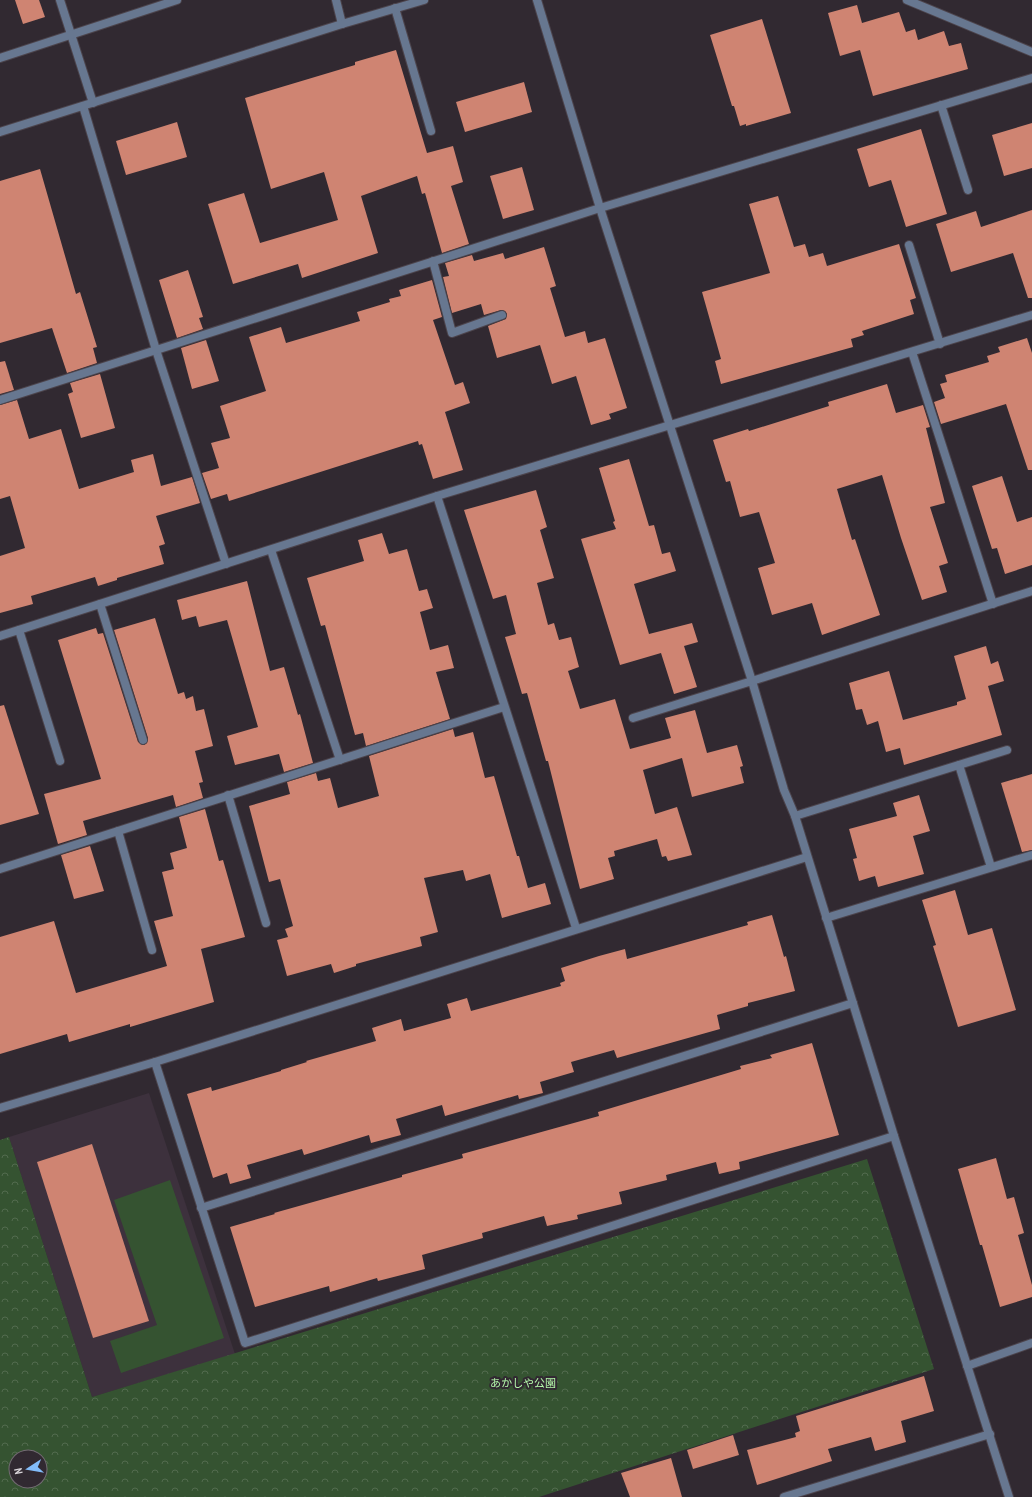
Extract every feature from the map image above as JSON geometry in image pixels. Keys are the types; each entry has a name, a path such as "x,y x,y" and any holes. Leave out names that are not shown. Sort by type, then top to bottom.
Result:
{"street":[{"path":"60,0 93,103"},
{"path":"0,58 178,0"},
{"path":"336,0 342,24"},
{"path":"0,132 342,24 424,0"},
{"path":"537,0 600,208 671,426 752,681 784,790 795,816 894,1136 1010,1497"},
{"path":"907,0 1032,52"},
{"path":"395,8 431,131"},
{"path":"0,400 600,208 1032,78"},
{"path":"941,105 968,190"},
{"path":"83,106 156,350 226,564"},
{"path":"909,245 940,344"},
{"path":"433,262 452,332 502,315"},
{"path":"0,636 437,496 1032,315"},
{"path":"912,352 992,604"},
{"path":"437,496 576,928"},
{"path":"271,550 340,760"},
{"path":"633,718 1032,592"},
{"path":"100,604 143,740"},
{"path":"19,630 60,761"},
{"path":"0,869 504,707"},
{"path":"795,816 1007,750"},
{"path":"959,765 991,867"},
{"path":"228,795 266,923"},
{"path":"118,831 152,950"},
{"path":"826,918 1032,855"},
{"path":"0,1108 155,1062 576,928 807,857"},
{"path":"201,1208 853,1003"},
{"path":"155,1062 245,1344 894,1136"},
{"path":"967,1366 1032,1343"},
{"path":"784,1497 990,1434"}],"shaded area":[{"path":"149,1093 235,1354 92,1397 9,1137"}],"green space":[{"name":"あかしや公園","path":"9,1137 92,1397 867,1159 934,1369 539,1497 0,1497 0,1140"},
{"path":"170,1180 224,1338 121,1373 110,1341 157,1325 114,1200"}],"building":[{"path":"15,0 39,0 45,17 23,24"},
{"path":"857,5 862,23 899,12 906,32 915,29 918,40 944,31 949,46 961,43 968,69 873,96 860,50 840,56 828,13"},
{"path":"762,19 791,113 746,126 746,124 740,126 734,106 732,106 710,35"},
{"path":"396,50 427,153 453,146 463,182 451,186 469,244 442,253 425,193 422,194 417,176 361,196 378,253 302,278 298,264 233,284 208,204 244,193 260,243 338,220 324,172 271,189 245,98 355,65 355,62"},
{"path":"524,82 532,112 465,132 456,102"},
{"path":"177,122 187,157 126,175 116,141"},
{"path":"1032,123 1032,168 1004,176 992,135"},
{"path":"921,129 947,214 906,227 891,180 869,187 857,149"},
{"path":"522,167 534,210 503,219 490,176"},
{"path":"40,169 76,294 80,292 97,347 93,348 97,363 67,373 52,328 0,343 0,181"},
{"path":"778,196 794,247 805,244 809,257 823,253 827,266 899,244 916,298 910,300 914,314 862,331 864,335 851,339 853,347 721,384 715,361 721,359 702,292 770,273 749,204"},
{"path":"1032,210 1032,298 1028,298 1013,253 951,272 936,224 976,211 981,227"},
{"path":"544,247 556,286 550,288 565,337 585,331 588,343 605,338 627,408 609,414 611,419 591,425 576,376 552,384 540,345 497,358 488,326 506,319 507,314 505,311 501,310 484,315 481,304 452,313 443,277 449,276 445,263 472,255 474,261 503,253 505,259"},
{"path":"188,270 203,317 199,318 203,329 177,338 159,280"},
{"path":"432,280 442,317 433,320 455,385 463,382 470,403 445,412 463,470 433,479 422,444 419,445 418,441 229,501 227,494 211,499 202,473 219,468 211,443 230,438 220,406 266,391 249,337 281,327 286,343 360,321 357,312 390,302 389,299 401,296 399,290"},
{"path":"1027,338 1032,353 1032,470 1028,470 1006,404 941,424 934,402 945,398 940,384 947,382 945,375 989,362 987,356 1000,352 998,347"},
{"path":"206,340 219,381 192,389 181,348"},
{"path":"5,361 14,390 0,394 0,362"},
{"path":"100,374 115,428 81,438 68,394 73,392 70,383"},
{"path":"887,384 896,413 923,405 930,427 926,428 945,503 930,507 948,563 939,566 947,592 922,600 882,475 837,489 852,540 855,539 880,615 822,635 812,603 772,615 758,568 775,563 759,512 740,517 730,481 726,482 713,440 748,429 749,431 829,406 828,402"},
{"path":"17,400 29,439 61,429 79,489 134,472 131,460 153,454 161,486 192,477 200,503 156,516 165,544 159,546 164,564 117,578 117,580 98,586 95,577 31,596 33,604 0,613 0,556 25,548 10,496 0,499 0,405"},
{"path":"629,459 649,526 654,525 662,554 670,552 676,571 634,584 649,634 692,623 698,642 684,646 697,687 674,694 661,653 620,665 581,539 616,529 599,468"},
{"path":"1002,476 1017,522 1032,517 1032,565 1005,574 997,548 992,549 972,486"},
{"path":"536,490 547,527 540,530 554,578 537,583 548,625 554,623 559,640 571,637 579,667 568,671 580,709 615,699 630,749 671,738 665,718 695,710 707,753 737,745 743,766 740,767 744,783 692,797 682,758 643,770 655,814 677,807 692,855 668,861 666,856 662,857 657,839 614,851 615,856 608,858 614,879 580,889 548,761 546,761 527,693 522,694 505,637 516,634 506,595 493,599 464,510"},
{"path":"382,533 389,554 407,549 419,591 427,589 433,608 420,612 430,650 448,645 454,668 436,672 450,719 366,746 363,733 355,735 325,625 321,626 307,578 364,561 358,540"},
{"path":"247,581 270,671 284,667 298,715 300,714 313,763 284,772 279,754 235,765 227,736 258,727 227,620 199,627 196,616 182,620 177,600"},
{"path":"155,618 178,694 184,692 186,699 193,696 196,711 204,709 213,746 195,751 203,782 199,783 203,798 176,807 173,795 83,821 87,835 58,844 44,794 101,779 58,640 96,628 98,634 103,633 138,742 144,745 147,743 148,738 114,630"},
{"path":"986,646 991,664 998,661 1004,681 988,686 1002,735 904,765 900,748 886,752 878,721 867,725 862,709 856,710 849,683 889,671 903,720 957,705 957,702 966,699 954,656"},
{"path":"4,705 39,814 0,825 0,706"},
{"path":"453,729 455,737 473,732 485,778 494,776 517,856 519,856 528,888 545,883 551,904 502,918 490,874 466,881 463,870 424,878 438,932 420,937 422,946 356,964 356,966 334,973 331,964 287,976 277,940 288,937 285,929 293,926 280,879 269,882 249,806 290,794 287,782 316,773 318,781 330,778 338,808 379,796 369,756"},
{"path":"1032,774 1032,850 1022,852 1001,783"},
{"path":"919,795 930,831 913,836 924,874 878,887 875,876 859,881 853,859 857,858 849,829 897,816 893,803"},
{"path":"205,809 219,861 223,860 245,937 201,949 214,1002 130,1027 130,1024 69,1042 67,1034 0,1054 0,937 54,921 76,993 167,966 154,921 173,916 162,872 174,869 170,853 187,848 179,817"},
{"path":"90,846 104,891 74,899 61,855"},
{"path":"955,890 968,935 992,928 1016,1010 958,1027 933,946 936,945 922,900"},
{"path":"772,915 784,957 786,956 795,991 748,1003 748,1006 717,1015 720,1029 617,1058 614,1050 571,1062 574,1072 540,1082 543,1093 519,1099 518,1095 445,1116 442,1105 396,1119 401,1135 371,1143 369,1135 304,1155 302,1149 247,1165 251,1178 230,1184 227,1173 213,1178 187,1094 211,1087 212,1091 281,1071 307,1062 306,1061 376,1041 372,1028 401,1019 404,1031 451,1018 447,1004 467,998 471,1011 561,986 560,983 565,981 561,968 599,956 625,949 627,959 748,925 747,922"},
{"path":"812,1043 839,1135 739,1162 740,1169 719,1174 716,1162 666,1175 667,1180 619,1192 622,1204 577,1215 578,1219 547,1226 544,1216 482,1233 483,1238 422,1255 425,1269 378,1281 377,1278 330,1292 329,1286 255,1307 230,1227 463,1158 462,1154 599,1116 598,1112 741,1069 740,1066 772,1058 770,1055"},
{"path":"92,1144 149,1321 93,1338 37,1162"},
{"path":"996,1158 1007,1199 1014,1197 1024,1233 1018,1235 1032,1285 1032,1297 1000,1307 958,1169"},
{"path":"924,1376 934,1411 901,1421 906,1442 875,1451 871,1437 828,1449 832,1461 757,1485 747,1450 796,1437 795,1433 800,1431 796,1416"},
{"path":"733,1435 739,1455 693,1469 687,1450"},
{"path":"671,1458 682,1497 630,1497 621,1473"}]}
